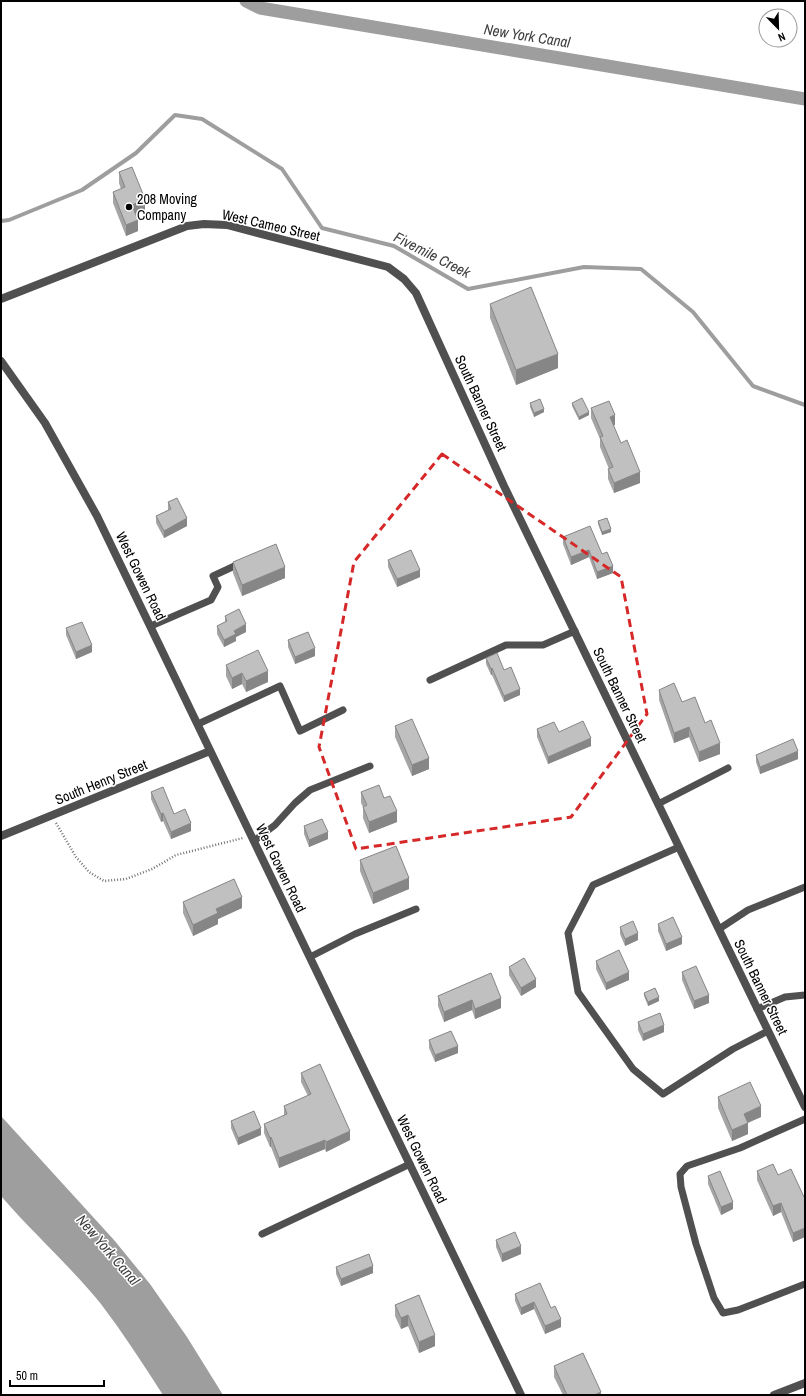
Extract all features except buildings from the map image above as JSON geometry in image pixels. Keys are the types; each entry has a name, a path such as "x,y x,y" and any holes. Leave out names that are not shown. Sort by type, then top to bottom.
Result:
{"street":[{"name":"West Cameo Street","path":"1,299 187,226 204,224 227,225 388,267 404,279 416,293"},
{"name":"South Banner Street","path":"416,293 504,486 805,1107"},
{"name":"West Gowen Road","path":"1,361 45,423 97,516 521,1395"},
{"name":"South Henry Street","path":"1,836 210,751"},
{"path":"774,1395 805,1383"}],"lane":[{"path":"151,626 211,600 218,588 213,576 248,560"},
{"path":"430,680 506,645 543,645 575,631"},
{"path":"198,724 280,686 300,731 343,710"},
{"path":"252,838 275,825 295,803 310,790 370,766"},
{"path":"658,804 728,768"},
{"path":"679,847 593,885 568,933 578,992 633,1069 663,1094 733,1050 768,1031"},
{"path":"719,929 748,910 805,887"},
{"path":"310,958 355,934 416,909"},
{"path":"757,1009 785,996 805,995"},
{"path":"805,1119 740,1148 687,1166 680,1174 680,1187 696,1244 714,1298 723,1314 738,1310 805,1284"},
{"path":"262,1234 410,1164"}],"path":[{"path":"53,816 76,857 89,872 104,881 126,879 152,869 176,855 252,838"}],"highlighted area":[{"path":"442,454 621,577 647,714 571,817 356,849 319,747 354,562"}],"water":[{"path":"1,1116 114,1240 150,1284 187,1337 223,1395 163,1395 125,1337 101,1304 77,1276 1,1196"}],"waterway":[{"name":"New York Canal","path":"246,1 260,8 805,99"},
{"name":"Fivemile Creek","path":"1,221 9,220 82,190 136,153 175,115 202,119 282,169 322,228 394,246 468,289 584,267 641,269 693,312 753,386 805,405"}],"place":[{"name":"208 Moving Company","path":"129,207"}]}
